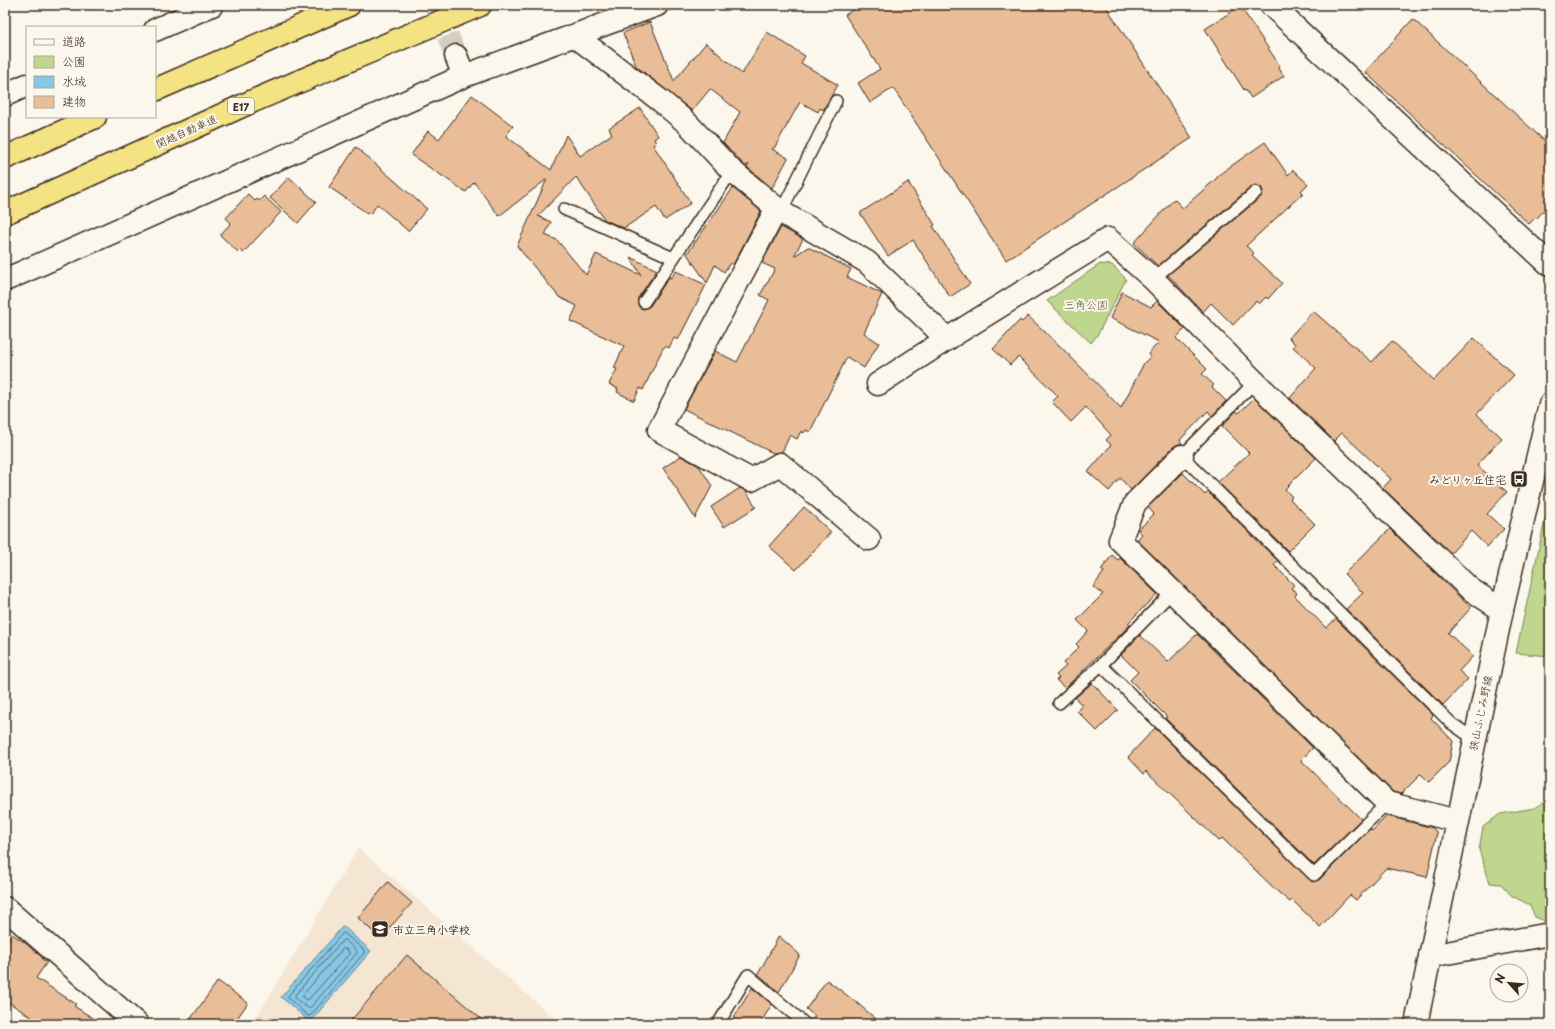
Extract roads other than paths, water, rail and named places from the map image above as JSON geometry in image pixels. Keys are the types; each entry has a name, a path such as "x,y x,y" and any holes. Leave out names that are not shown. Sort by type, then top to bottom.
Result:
{"highway":[{"path":"156,90 241,51 349,5"},
{"name":"関越自動車道","path":"5,213 253,101 480,5"},
{"path":"5,158 93,118"}],"street":[{"path":"156,30 212,5"},
{"path":"5,279 464,76 657,5"},
{"path":"1271,5 1550,265"},
{"path":"575,36 662,101 687,123 732,171 779,210 867,262 946,339"},
{"path":"456,56 464,76"},
{"path":"5,95 26,85"},
{"path":"779,210 659,430 751,480 780,464 869,539"},
{"path":"878,384 946,339 1108,239 1153,279 1255,382 1470,589 1502,610"},
{"name":"狭山ふじみ野線","path":"1416,1024 1474,739 1502,610 1547,425 1550,404"},
{"path":"1182,456 1135,503 1120,540 1387,803 1457,821"},
{"path":"5,908 137,1024"},
{"path":"1430,956 1550,934"}],"lane":[{"path":"779,210 836,101"},
{"path":"644,302 732,171"},
{"path":"1153,279 1256,192"},
{"path":"564,209 673,258"},
{"path":"1255,382 1182,456 1451,723 1474,739"},
{"path":"1059,702 1101,665 1172,592"},
{"path":"1101,665 1314,875 1387,803"},
{"path":"718,1024 748,975 805,1024"}],"water":[{"path":"343,926 371,951 310,1022 281,997"}],"tunnel":[{"path":"435,5 456,56"}],"place":[{"name":"みどりヶ丘住宅","path":"1519,479"},
{"name":"市立三角小学校","path":"380,929"}],"park label":[{"name":"三角公園","path":"1086,304"}]}
